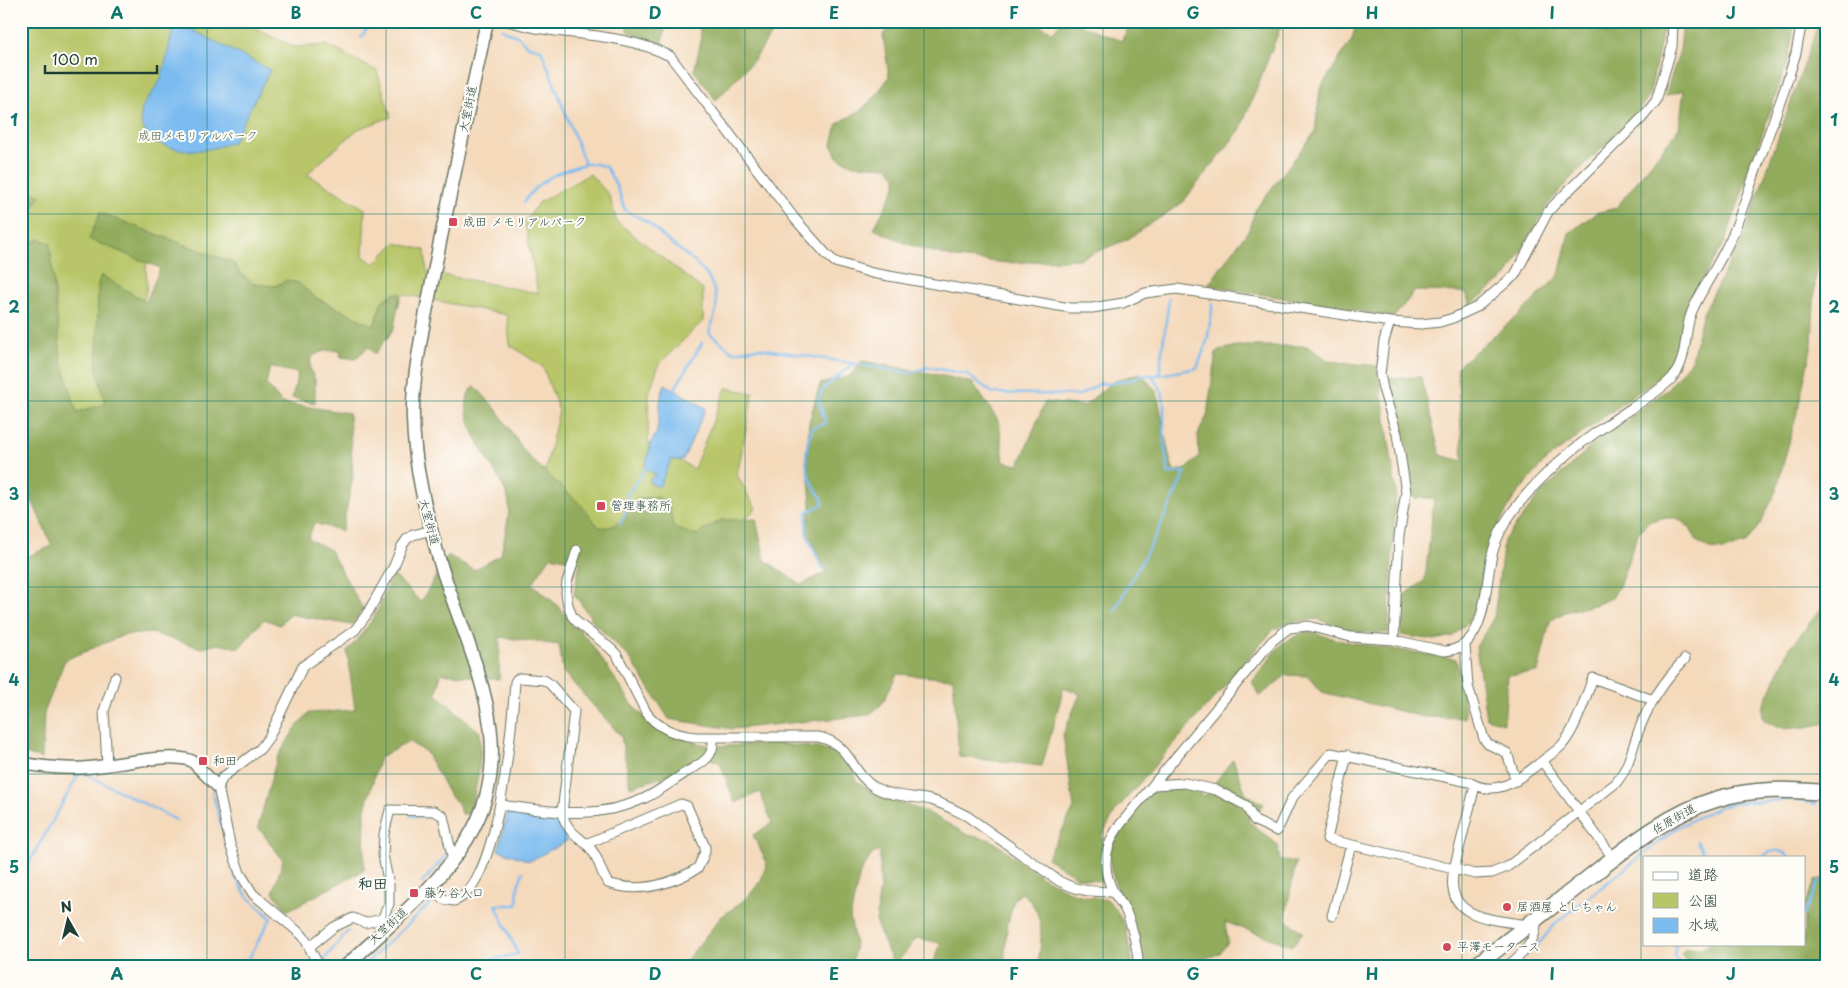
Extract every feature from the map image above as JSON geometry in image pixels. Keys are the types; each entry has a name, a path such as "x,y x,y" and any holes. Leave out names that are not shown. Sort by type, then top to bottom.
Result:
{"highway":[{"name":"佐原街道","path":"1474,967 1614,859 1682,813 1717,799 1738,794 1775,790 1827,793"}],"main road":[{"name":"大室街道","path":"345,967 430,887 453,860 478,819 486,799 492,765 492,748 486,700 440,560 422,497 414,444 413,386 433,276 487,21"}],"street":[{"path":"507,21 547,30 628,40 646,45 670,56 795,219 826,254 835,262 845,266 872,273 1070,308 1092,308 1123,302 1145,293 1177,289 1390,322 1421,324 1454,318 1477,307 1515,275 1548,212 1642,118 1656,101 1672,48 1673,21"},
{"path":"1139,967 1134,935 1128,915 1113,892 1106,867 1107,847 1119,826 1272,641 1289,628 1308,626 1351,636 1394,640 1444,651 1465,645 1478,626 1492,553 1503,525 1545,476 1575,448 1665,385 1677,372 1683,353 1690,316 1735,229 1785,88 1796,53 1802,21"},
{"path":"1390,322 1384,341 1380,374 1397,434 1406,492 1399,536 1394,640"},
{"path":"218,786 223,777 260,750 265,743 303,666 355,630 394,566 407,539 413,535 432,530"},
{"path":"577,550 567,582 566,594 572,616 617,656 652,720 670,732 682,736 818,737 829,739 847,754 865,779 873,786 886,792 931,800 955,810 1071,887 1086,892 1113,892"},
{"path":"1465,645 1468,686 1484,739 1488,744 1507,753 1516,781"},
{"path":"1347,755 1327,839 1482,874 1501,870 1616,783 1622,776 1630,759 1639,730 1653,700 1666,680 1685,659"},
{"path":"107,765 104,711 115,677"},
{"path":"430,887 443,899 449,901 459,900 465,896 481,873 500,805 507,771 516,682 520,678 544,680 550,684 574,711 562,813 568,829 594,853 608,883 634,887 656,886 694,870 701,864 705,852 705,847 687,806 681,804 586,844"},
{"path":"1153,785 1185,783 1216,790 1244,805 1254,822 1277,831 1292,798 1331,753 1469,782 1475,786 1503,787 1516,781 1562,745 1569,735 1593,678 1653,700"},
{"path":"500,805 562,813 594,813 612,810 654,794 708,758 714,748 713,737"},
{"path":"21,763 44,767 84,768 163,758 186,758 192,761 218,786 230,844 240,873 253,894 302,935 310,947 313,957 321,967"},
{"path":"1542,761 1614,859"},
{"path":"1475,786 1451,882 1452,891 1456,900 1469,912 1498,920 1532,922 1537,929 1532,940 1520,955 1506,967"},
{"path":"310,947 334,927 352,918 364,923 382,919 390,904 389,885 383,855 384,834 390,810 434,811 443,816 453,860"},
{"path":"1332,916 1351,845"}],"green space":[{"name":"成田メモリアルパーク","path":"21,21 238,21 295,47 327,45 377,71 391,117 358,129 307,174 365,209 363,256 374,264 395,243 425,250 427,272 538,293 525,222 538,203 590,174 609,195 617,222 703,290 703,321 659,364 649,393 648,443 694,469 726,388 753,393 737,475 756,509 711,546 674,598 541,488 559,411 543,367 510,345 507,315 402,294 388,339 271,296 235,269 145,240 147,287 110,446 35,368 21,261"},
{"path":"626,21 667,21 662,45 629,32"},
{"path":"699,21 780,21 754,60 716,100 694,71 701,41"},
{"path":"894,21 1037,21 1038,25 1053,32 1062,21 1072,21 1121,41 1133,21 1283,21 1240,130 1182,203 1128,239 1079,259 1008,263 955,258 910,245 874,229 896,186 896,176 888,167 853,165 837,157 832,145 837,124 861,110 877,94 889,77 883,35"},
{"path":"1357,21 1665,21 1649,97 1630,121 1571,178 1549,203 1507,276 1470,305 1465,292 1415,291 1394,317 1208,285 1250,228 1255,210 1315,132 1320,89 1352,39"},
{"path":"1683,21 1795,21 1788,60 1725,242 1687,305 1677,354 1671,370 1546,460 1513,499 1490,540 1475,608 1468,622 1453,636 1434,640 1401,635 1402,597 1425,580 1434,498 1414,498 1407,445 1388,378 1421,377 1440,455 1463,461 1457,367 1522,312 1559,275 1569,233 1596,213 1616,208 1679,128 1684,90 1665,96 1680,50"},
{"path":"1822,21 1827,21 1827,228 1815,281 1812,344 1798,409 1776,491 1761,523 1745,544 1723,550 1709,549 1698,542 1689,527 1677,518 1662,518 1648,522 1638,533 1620,584 1612,598 1565,612 1550,621 1538,672 1508,675 1504,723 1486,718 1476,647 1494,617 1504,540 1543,491 1599,439 1667,390 1692,359 1702,315 1745,232 1818,25"},
{"path":"21,188 41,196 29,212 21,216"},
{"path":"100,213 234,263 240,273 252,284 275,286 287,280 298,283 316,298 374,326 382,301 395,293 400,294 394,328 375,354 368,347 355,359 341,357 340,351 325,351 311,358 310,368 315,380 315,403 292,398 298,373 270,367 266,384 282,403 349,413 353,477 342,531 314,523 308,539 329,549 363,609 352,625 289,614 280,625 264,619 239,648 218,644 202,648 152,633 124,635 65,660 44,713 42,759 21,753 21,559 52,546 27,489 21,491 21,248 40,239 50,243 61,358 77,412 105,404 97,369 98,283 101,275 146,302 160,268 89,239"},
{"path":"1235,346 1307,346 1329,361 1377,366 1396,491 1388,633 1353,632 1317,619 1293,622 1274,629 1117,809 1102,835 1102,882 1077,877 1047,858 1074,808 1063,735 1080,694 1064,687 1042,766 959,757 953,679 897,674 882,704 869,715 732,729 669,719 630,658 595,624 574,594 580,562 551,556 532,584 555,603 590,642 634,707 652,724 676,737 707,745 727,746 774,743 817,748 855,758 855,780 882,797 927,812 968,835 991,840 1042,877 1075,894 1108,900 1117,911 1126,929 1133,967 1037,967 1041,937 1038,917 1035,908 1022,893 1014,899 1007,927 1004,967 932,967 941,943 917,938 894,966 876,923 880,883 880,851 872,854 860,873 850,917 855,943 852,967 681,967 721,917 748,897 761,880 767,863 753,835 772,823 760,792 735,803 720,763 704,756 667,776 630,787 621,736 563,672 559,645 500,637 499,679 441,673 436,694 480,732 478,774 469,814 461,814 458,803 450,796 426,752 409,742 380,757 365,809 364,870 287,911 273,892 283,860 258,827 277,758 295,729 309,713 355,710 347,651 370,624 384,596 392,573 421,602 448,555 474,570 501,555 509,503 503,487 481,448 469,421 468,395 475,386 497,410 526,454 581,505 599,527 612,526 622,520 638,499 656,496 669,504 673,526 679,530 696,535 721,520 756,519 765,560 801,585 826,572 807,530 811,505 807,455 809,422 820,384 850,376 862,361 973,383 999,422 1004,462 1019,465 1045,402 1084,406 1112,382 1140,373 1157,392 1169,456 1174,471 1187,469 1199,456 1198,434 1207,416 1216,352"},
{"path":"1827,601 1827,723 1800,728 1776,727 1764,720 1762,709 1789,649"},
{"path":"1306,631 1348,642 1456,659 1462,681 1465,718 1424,717 1322,692 1308,676 1286,675 1260,696 1252,682 1281,644"},
{"path":"1233,759 1246,794 1264,804 1248,821 1278,845 1280,861 1296,862 1285,919 1303,932 1292,946 1225,922 1228,942 1220,953 1173,967 1143,967 1111,870 1109,853 1121,825 1156,787 1191,785 1204,797"},
{"path":"1827,878 1827,967 1692,967 1681,955 1685,949 1708,946 1806,946 1806,902 1816,880"}],"water":[{"path":"175,21 270,70 233,142 203,150 183,150 163,145 154,140 147,134 142,125 142,110 146,100 161,78"},
{"path":"665,384 706,408 683,460 671,460 659,487 650,483 650,479 656,475 645,468 651,442 657,432 661,396"},
{"path":"508,812 557,818 567,841 530,861 498,850"}],"waterway":[{"path":"184,26 185,21"},
{"path":"361,38 371,21"},
{"path":"502,29 519,37 526,45 541,49 585,164 597,164 606,167 617,187 625,210 651,225 705,273 714,289 716,299 715,312 709,333 733,352 759,348 910,373 929,367 966,374 993,393 1080,395 1101,383 1106,384 1130,380 1143,375 1159,375 1197,368 1207,341 1213,304"},
{"path":"524,202 536,187 550,177 585,164"},
{"path":"1159,375 1169,299"},
{"path":"674,390 702,343"},
{"path":"823,570 806,533 807,512 823,504 822,499 810,480 808,472 806,458 808,443 812,428 826,423 818,399 824,388 853,364"},
{"path":"1114,612 1157,533 1185,472 1168,473 1164,439 1162,391 1151,375"},
{"path":"620,524 626,512 628,494 645,468"},
{"path":"21,877 80,772"},
{"path":"84,773 176,820"},
{"path":"212,791 235,876 246,895 271,918 244,967"},
{"path":"1526,955 1536,947 1557,922 1678,827 1719,807 1736,803 1794,799 1816,804"},
{"path":"411,816 435,816 440,821"},
{"path":"422,883 447,854 444,839"},
{"path":"1697,841 1704,856"},
{"path":"1764,856 1776,851 1783,852 1788,856"},
{"path":"474,967 474,964 518,954 496,905 517,905 518,886 523,872"},
{"path":"1806,910 1819,882 1827,880"},
{"path":"362,967 434,900"},
{"path":"322,962 348,931"},
{"path":"1676,946 1674,956 1681,967"}],"place":[{"name":"成田 メモリアルパーク","path":"453,222"},
{"name":"管理事務所","path":"601,506"},
{"name":"和田","path":"203,761"},
{"name":"藤ケ谷入口","path":"414,893"},
{"name":"居酒屋 としちゃん","path":"1507,907"},
{"name":"平澤モータース","path":"1447,947"}],"district":[{"name":"和田","path":"373,884"}]}
